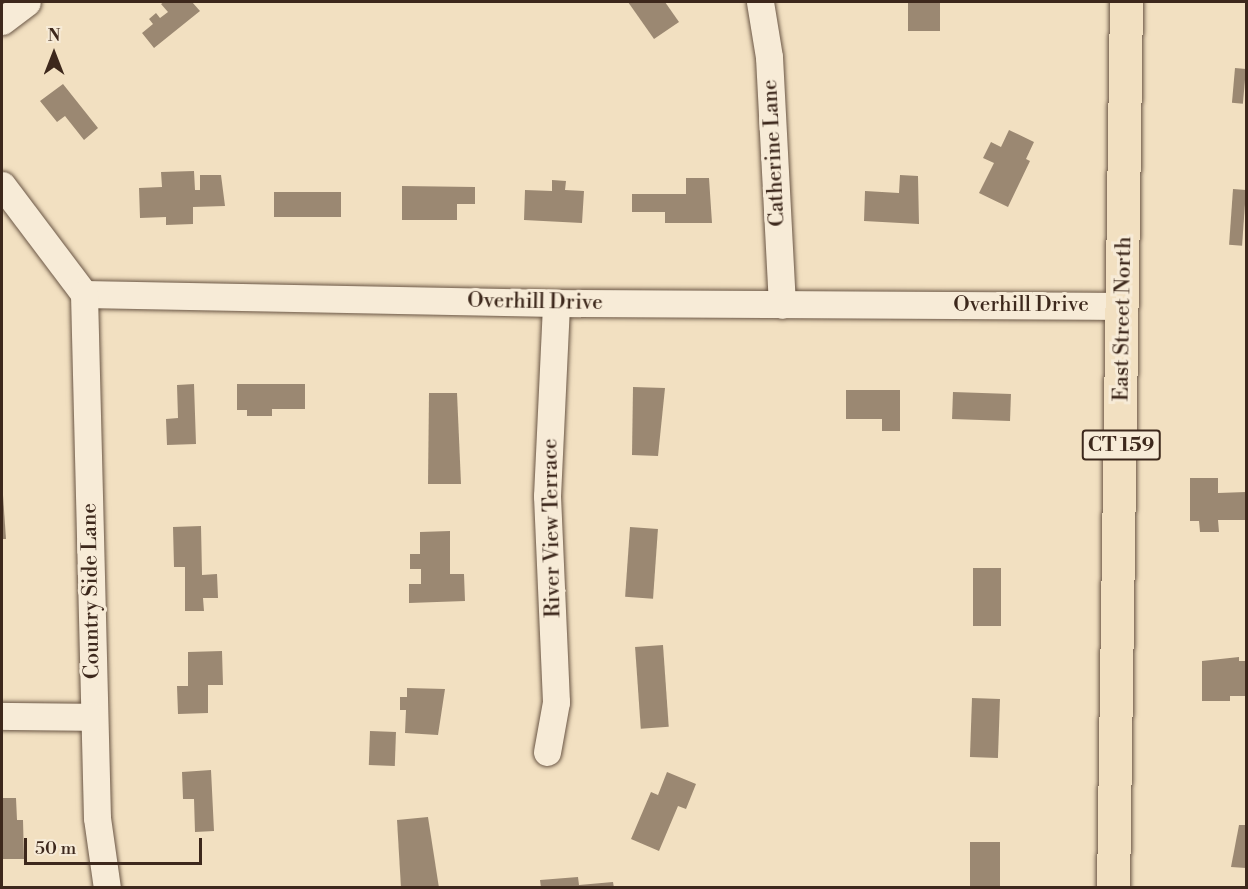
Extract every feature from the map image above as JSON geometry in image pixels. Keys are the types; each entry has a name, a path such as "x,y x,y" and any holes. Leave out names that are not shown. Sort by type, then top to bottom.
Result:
{"main road":[{"name":"East Street North","path":"1113,888 1126,2"}],"street":[{"path":"2,21 27,2"},
{"name":"Catherine Lane","path":"760,2 769,57 782,305"},
{"path":"2,185 84,294"},
{"name":"Overhill Drive","path":"84,294 556,303 1123,306"},
{"name":"Country Side Lane","path":"84,294 93,717 97,818 107,888"},
{"name":"River View Terrace","path":"546,752 556,702 547,496 556,303"},
{"path":"2,716 93,717"}],"building":[{"path":"164,2 192,2 200,11 154,48 142,33 153,24 149,19 156,13 160,18 168,12 161,4"},
{"path":"628,2 665,2 679,22 654,39"},
{"path":"908,2 940,2 940,31 908,31"},
{"path":"1235,68 1246,69 1243,104 1232,103"},
{"path":"63,84 98,128 84,140 65,116 57,122 40,101"},
{"path":"1009,130 1034,142 1026,159 1030,161 1008,207 979,193 994,163 983,158 991,142 1001,147"},
{"path":"194,171 195,190 200,190 200,175 221,175 225,206 193,207 193,224 166,225 166,217 140,218 139,188 162,187 161,172"},
{"path":"900,175 918,176 919,224 864,221 865,191 899,193"},
{"path":"686,178 709,178 712,223 665,223 665,212 632,212 632,194 686,194"},
{"path":"552,180 566,181 565,190 584,191 582,223 524,220 525,190 552,191"},
{"path":"402,186 475,187 475,204 457,204 457,220 402,220"},
{"path":"1233,189 1246,190 1242,246 1229,245"},
{"path":"274,192 341,192 341,217 274,217"},
{"path":"194,384 196,444 167,445 166,419 178,418 177,385"},
{"path":"237,384 305,384 305,409 272,409 272,416 247,416 247,410 237,410"},
{"path":"633,387 665,388 658,456 632,455"},
{"path":"846,390 900,390 900,431 882,431 882,419 846,419"},
{"path":"953,392 1011,394 1010,421 952,419"},
{"path":"429,393 457,393 461,484 428,484"},
{"path":"1190,478 1218,478 1218,493 1246,492 1246,520 1218,520 1219,532 1200,532 1199,521 1190,521"},
{"path":"2,481 6,539 2,539"},
{"path":"201,526 202,575 217,574 218,598 203,598 204,611 185,611 185,567 174,567 173,527"},
{"path":"630,527 658,529 653,599 625,597"},
{"path":"450,531 450,574 464,574 465,601 409,603 409,584 421,584 421,569 410,569 410,554 420,554 420,532"},
{"path":"973,568 1001,568 1001,626 973,626"},
{"path":"663,645 669,727 641,729 635,647"},
{"path":"222,651 223,685 208,685 208,713 178,714 177,686 188,686 188,652"},
{"path":"1239,657 1239,661 1246,661 1246,696 1230,696 1230,701 1202,701 1202,661"},
{"path":"407,688 445,689 438,735 405,733 406,710 400,710 400,697 407,697"},
{"path":"972,698 1000,699 998,758 970,757"},
{"path":"370,731 396,732 395,766 369,765"},
{"path":"211,770 214,831 195,832 194,799 183,799 182,772"},
{"path":"667,772 696,784 686,809 678,806 659,851 631,839 651,792 658,795"},
{"path":"2,798 16,798 17,820 23,820 24,859 2,859"},
{"path":"428,817 439,888 401,888 397,820"},
{"path":"1239,825 1246,825 1246,868 1231,867"},
{"path":"970,842 1000,842 1000,888 970,888"},
{"path":"578,877 579,885 613,882 614,888 541,888 540,880"}]}
